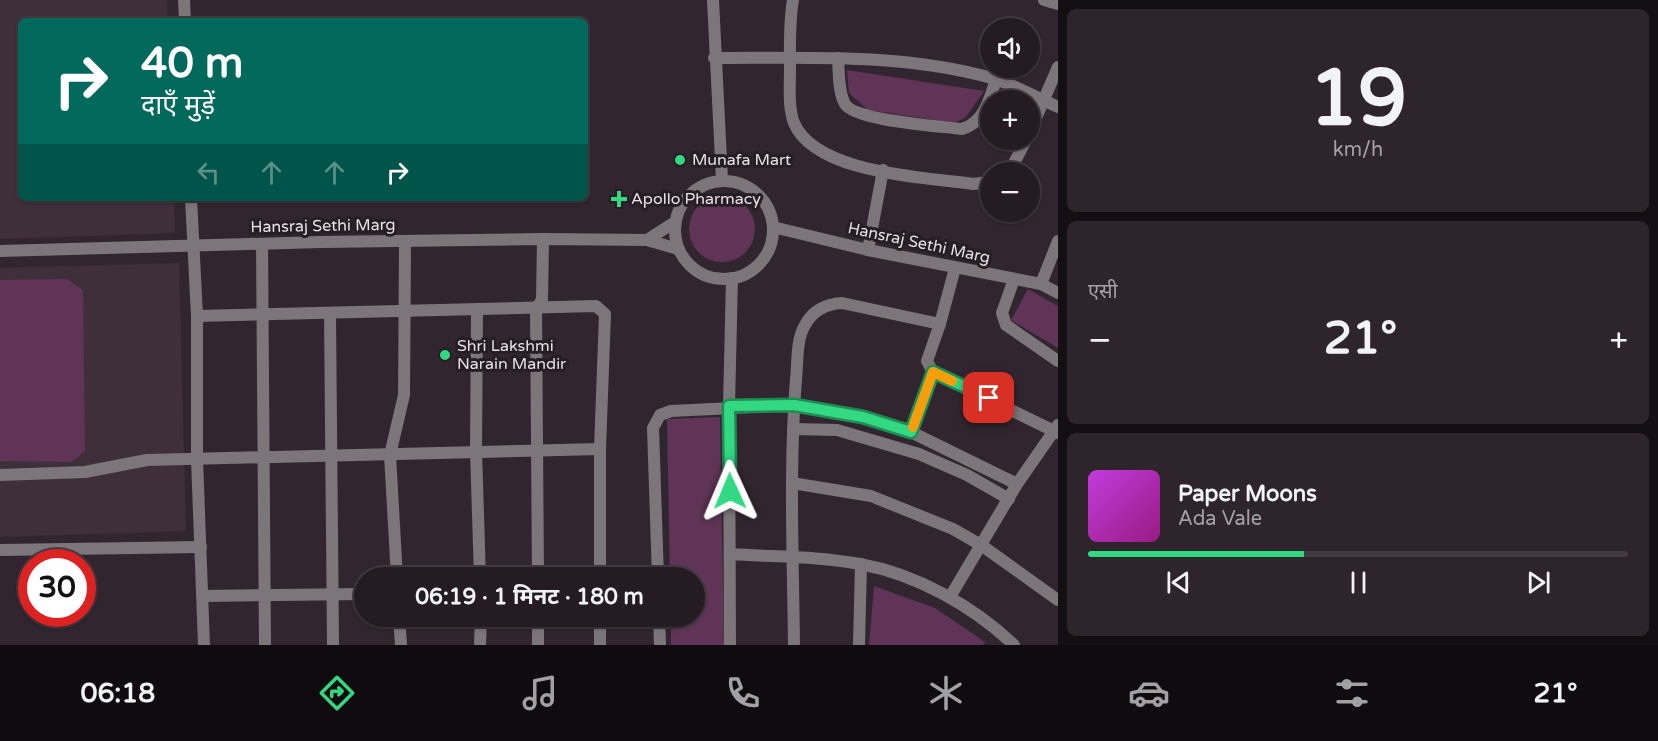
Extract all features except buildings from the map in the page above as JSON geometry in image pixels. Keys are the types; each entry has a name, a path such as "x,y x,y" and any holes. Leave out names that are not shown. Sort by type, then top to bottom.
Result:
{"street":[{"path":"184,0 185,18"},
{"path":"713,0 714,58 722,180"},
{"path":"793,0 790,99 794,123 807,141 822,154 841,162 883,171 980,183"},
{"path":"1044,0 1058,4"},
{"path":"714,58 838,58 912,64 996,80 1058,107"},
{"path":"838,58 841,95 845,105 861,116 962,129 971,126 984,112 996,80"},
{"path":"1040,111 1058,67"},
{"path":"868,250 883,171"},
{"path":"722,180 751,189 762,199 770,212 773,227 772,241 758,266 732,278 718,279 702,274 688,264 678,249 675,222 681,206 691,193 706,184 722,180"},
{"path":"191,201 197,316 197,459 204,645"},
{"path":"648,240 675,222"},
{"name":"Hansraj Sethi Marg","path":"773,227 868,250 1041,284 1058,293"},
{"path":"538,567 536,308 542,300 543,239"},
{"name":"Hansraj Sethi Marg","path":"0,251 543,239 648,240 678,249"},
{"path":"396,567 390,455 404,395 405,241"},
{"path":"1041,284 1058,242"},
{"path":"262,244 265,645"},
{"path":"950,597 1017,484 1057,429 933,372 927,361 955,268"},
{"path":"730,645 729,406 732,278"},
{"path":"1014,279 1002,319 1011,331 1058,361"},
{"path":"794,645 792,483 794,405 799,340 805,325 814,313 828,304 842,303 940,324"},
{"path":"197,316 596,306 602,309 605,314 600,449 600,567"},
{"path":"477,309 476,451 480,567"},
{"path":"330,314 333,645"},
{"path":"911,432 933,372"},
{"path":"658,567 653,428 660,415 671,411 729,406 794,405 863,417 911,432 1017,484"},
{"path":"794,429 837,430 920,454 968,475 1009,498"},
{"path":"0,475 85,472 135,461 331,454 390,455 600,449"},
{"path":"792,483 871,496 953,530 981,544 1058,600"},
{"path":"0,550 201,547"},
{"path":"731,554 861,564 883,569 950,597 1010,644"},
{"path":"859,645 861,564"},
{"path":"203,596 354,594"},
{"path":"400,627 401,645"},
{"path":"480,645 481,627"},
{"path":"538,627 538,645"},
{"path":"600,627 600,645"},
{"path":"659,627 660,645"}],"shaded area":[{"path":"0,0 167,0 168,18 18,18 18,201 174,201 175,233 0,239"},
{"path":"847,70 980,90 980,97 966,117 955,123 868,110 849,93"},
{"path":"722,196 735,199 745,206 752,216 755,229 752,242 745,252 735,259 722,262 709,259 699,252 692,242 689,229 692,216 699,206 709,199"},
{"path":"179,263 186,531 0,537 0,268"},
{"path":"67,279 83,290 85,451 72,462 0,461 0,280"},
{"path":"1028,289 1058,306 1058,348 1011,320"},
{"path":"720,417 724,645 671,645 671,627 705,627 705,567 670,567 667,419"},
{"path":"874,586 935,608 985,642 983,645 869,645"}],"slow traffic":[{"path":"913,427 933,372 952,381"}],"place":[{"name":"Munafa Mart","path":"680,160"},
{"name":"Apollo Pharmacy","path":"619,199"},
{"name":"Shri Lakshmi Narain Mandir","path":"445,355"}],"route":[{"path":"730,491 729,406 794,405 863,417 911,432 933,372 989,398"}]}
